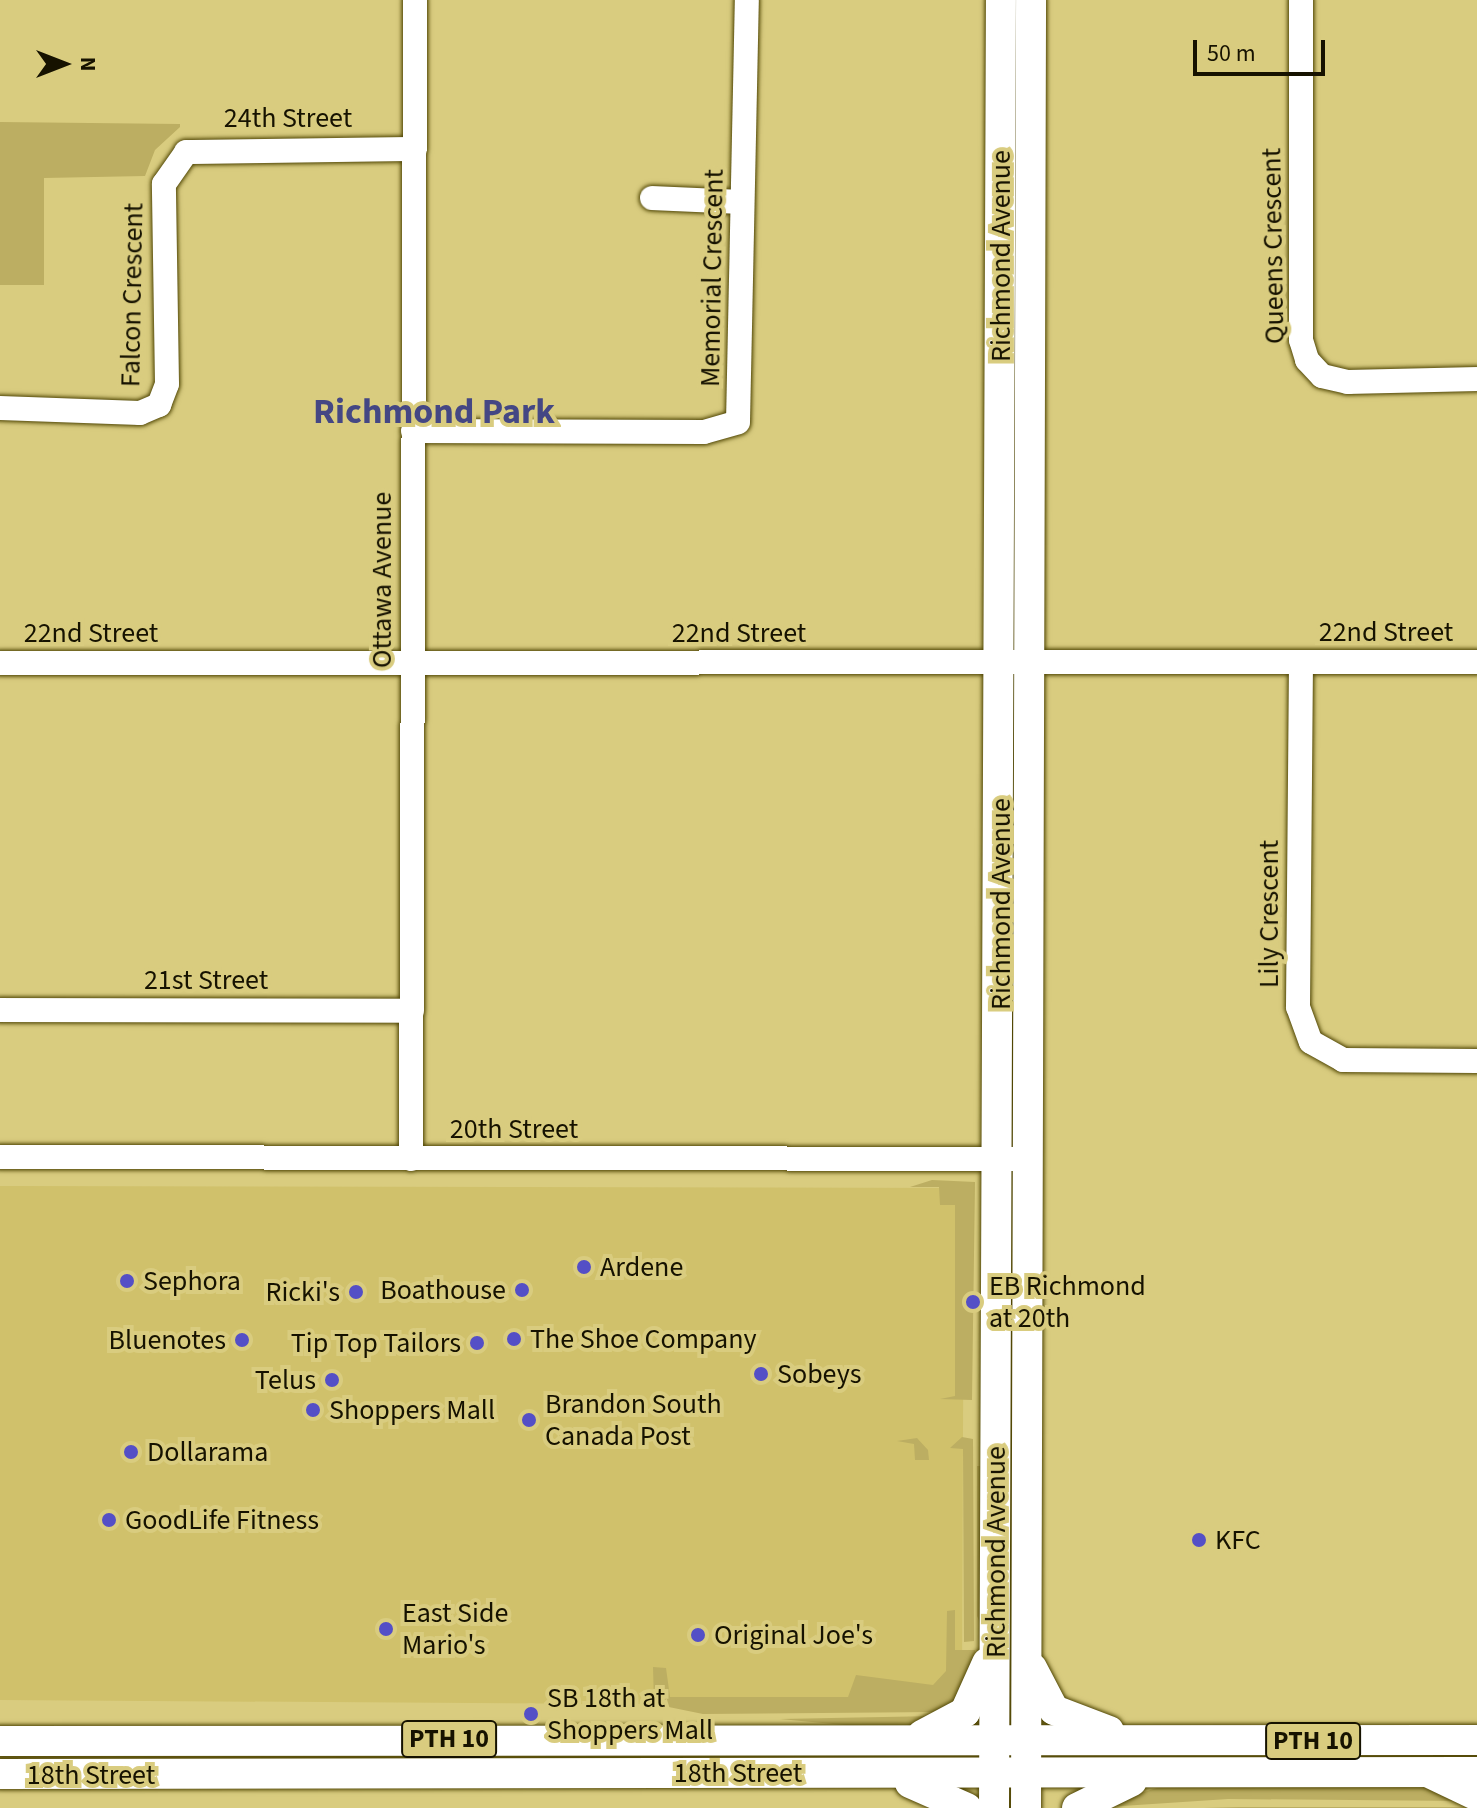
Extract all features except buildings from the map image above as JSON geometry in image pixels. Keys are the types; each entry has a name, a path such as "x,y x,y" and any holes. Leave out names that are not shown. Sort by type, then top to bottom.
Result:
{"main road":[{"name":"Richmond Avenue","path":"1001,0 1017,664"},
{"name":"Richmond Avenue","path":"1026,1808 1027,1635 1014,1159 1017,664 1031,0"},
{"name":"Richmond Avenue","path":"994,1808 996,1593 1014,1159"},
{"path":"897,1740 944,1728 969,1708 986,1666 996,1593"},
{"path":"1027,1635 1038,1689 1054,1710 1150,1741"},
{"name":"18th Street","path":"0,1741 1477,1740"},
{"name":"18th Street","path":"0,1774 1477,1772"},
{"path":"841,1773 930,1787 967,1808"},
{"path":"1077,1808 1106,1789 1175,1773"}],"street":[{"name":"Ottawa Avenue","path":"411,1159 415,0"},
{"name":"Memorial Crescent","path":"413,431 704,432 738,422 747,0"},
{"name":"Queens Crescent","path":"1301,0 1301,340 1307,360 1322,376 1348,382 1477,379"},
{"name":"24th Street","path":"168,169 203,148 415,149"},
{"name":"Falcon Crescent","path":"0,408 140,413 159,405 167,384 168,169"},
{"path":"652,198 741,202"},
{"name":"Lily Crescent","path":"1301,662 1298,1007 1311,1042 1343,1060 1477,1061"},
{"name":"22nd Street","path":"0,663 1477,662"},
{"name":"21st Street","path":"0,1010 412,1011"},
{"name":"20th Street","path":"0,1157 1014,1159"},
{"path":"1397,1773 1448,1781 1477,1799"}],"shaded area":[{"path":"0,122 180,124 180,127 155,150 145,176 44,178 44,285 0,285"},
{"path":"932,1180 975,1182 972,1400 940,1399 955,1396 955,1205 940,1205 939,1187 910,1187"},
{"name":"Shoppers Mall","path":"0,1186 964,1188 962,1682 939,1706 0,1700"},
{"path":"962,1437 973,1439 974,1641 964,1642 963,1449 950,1448"},
{"path":"917,1438 928,1450 929,1460 915,1460 914,1444 897,1441"},
{"path":"977,1466 981,1466 980,1623 977,1616"},
{"path":"955,1610 955,1650 975,1650 974,1663 964,1696 937,1712 703,1714 654,1704 653,1667 666,1668 670,1697 848,1697 856,1675 933,1685 946,1671 947,1611"},
{"path":"935,1716 919,1726 876,1728 780,1719"},
{"path":"1421,1786 1462,1801 1228,1799 1092,1808 1160,1787"},
{"path":"1239,1807 1476,1808 1203,1808"}],"place":[{"name":"Ardene","path":"584,1267"},
{"name":"Sephora","path":"127,1281"},
{"name":"Boathouse","path":"522,1290"},
{"name":"Ricki's","path":"356,1292"},
{"name":"EB Richmond at 20th","path":"973,1302"},
{"name":"The Shoe Company","path":"514,1339"},
{"name":"Bluenotes","path":"242,1340"},
{"name":"Tip Top Tailors","path":"477,1343"},
{"name":"Sobeys","path":"761,1374"},
{"name":"Telus","path":"332,1380"},
{"name":"Shoppers Mall","path":"313,1410"},
{"name":"Brandon South Canada Post","path":"529,1420"},
{"name":"Dollarama","path":"131,1452"},
{"name":"GoodLife Fitness","path":"109,1520"},
{"name":"KFC","path":"1199,1540"},
{"name":"East Side Mario's","path":"386,1629"},
{"name":"Original Joe's","path":"698,1635"},
{"name":"SB 18th at Shoppers Mall","path":"531,1714"}],"district":[{"name":"Richmond Park","path":"434,412"}]}
